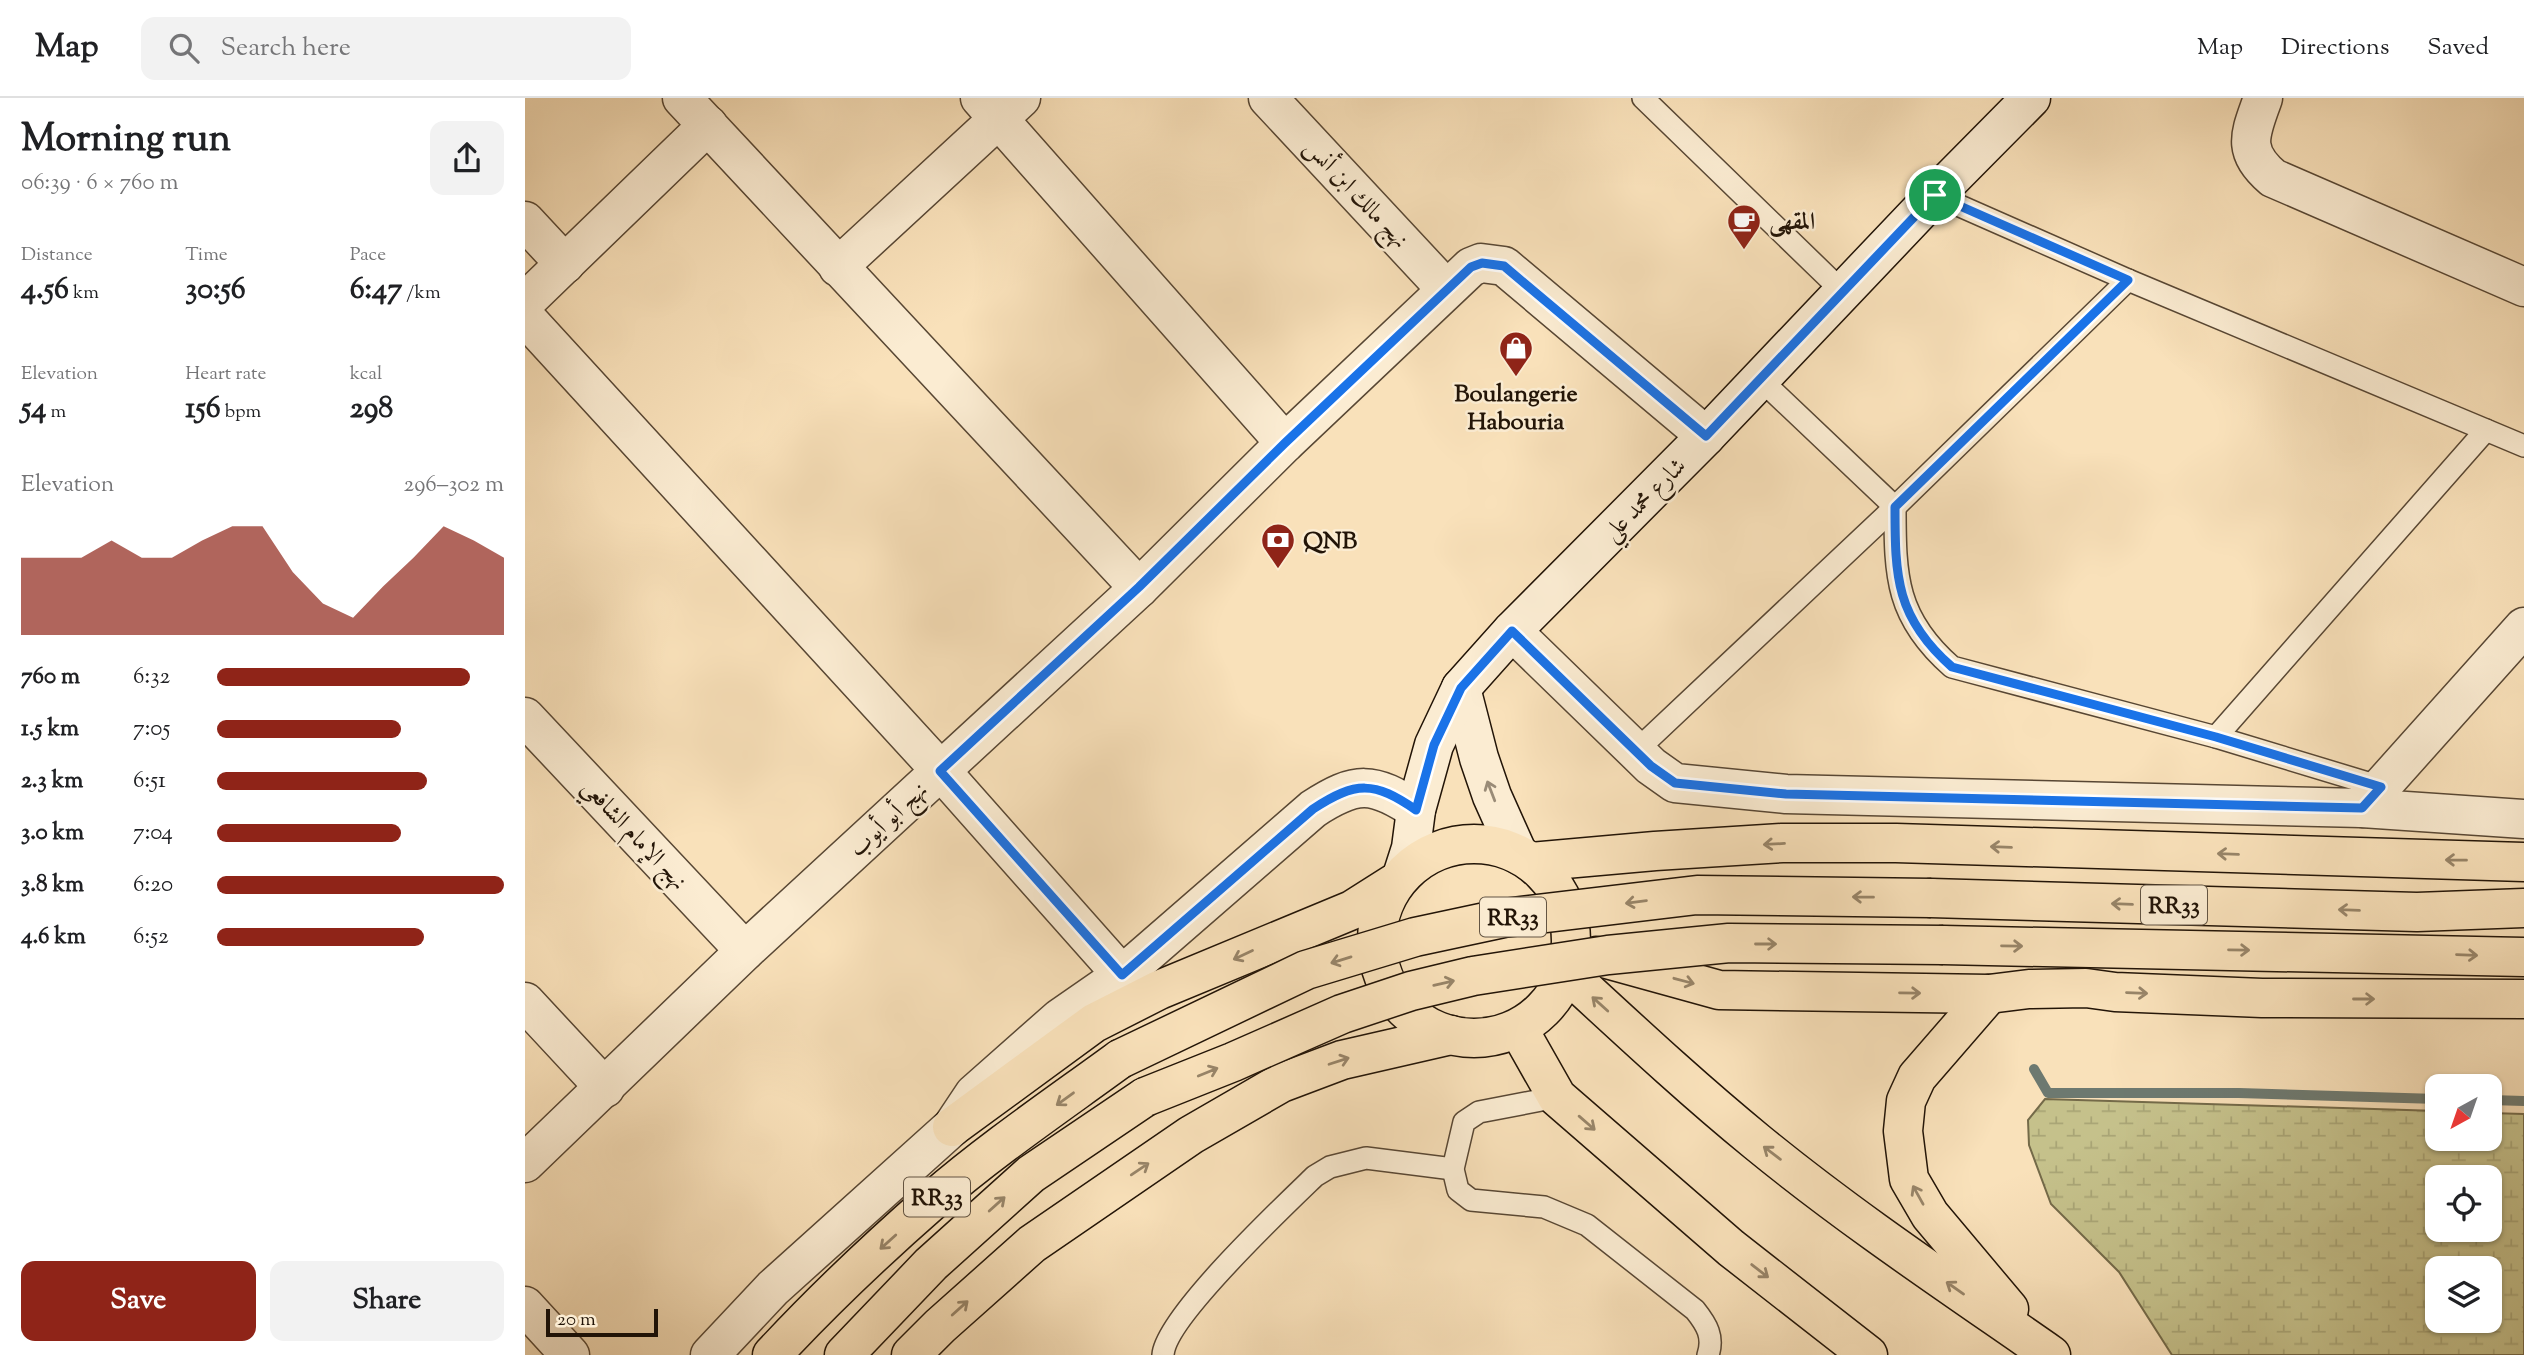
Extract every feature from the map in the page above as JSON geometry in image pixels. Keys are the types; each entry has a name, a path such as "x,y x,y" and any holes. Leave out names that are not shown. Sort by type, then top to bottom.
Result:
{"highway":[{"path":"1525,858 1731,846 1871,843 2524,862"},
{"path":"952,1127 1094,1023 1159,990 1352,910 1398,879 1427,854 1457,844 1488,844 1525,858 1549,879 1562,901 1570,925 1568,961 1556,993 1541,1011 1518,1030 1479,1038 1451,1035 1426,1025 1405,1009 1388,987 1379,962 1376,935 1381,909 1398,879"},
{"name":"RR33","path":"772,1355 821,1302 934,1199 1018,1133 1120,1059 1306,970 1415,937 1504,919 1697,895 1931,898 2417,912 2524,908"},
{"name":"RR33","path":"844,1355 931,1264 1031,1174 1145,1097 1342,1014 1411,991 1473,976 1608,955 1729,943 2524,957"},
{"path":"1568,961 1719,990 1989,993 2085,988 2115,992 2262,998 2524,999"},
{"path":"1568,961 1693,1089 1759,1144 1910,1258 2051,1355"},
{"path":"1989,993 1917,1077 1906,1101 1903,1131 1909,1179 1930,1216 1959,1251 2021,1322 2060,1355"},
{"path":"1518,1030 1557,1097 1731,1248 1868,1355"},
{"path":"911,1355 1032,1244 1191,1135 1281,1083 1342,1060 1451,1035"}],"street":[{"name":"نهج مالك ابن أنس","path":"1268,98 1446,289"},
{"name":"شارع محمد علي","path":"1398,879 1411,848 1416,810 1434,745 1461,688 1512,631 1706,436 2031,98"},
{"path":"2263,98 2250,136 2251,153 2260,167 2273,177 2524,287"},
{"path":"838,267 1000,105 1285,443"},
{"path":"525,302 565,264 695,111 1139,587"},
{"path":"525,221 565,264"},
{"name":"نهج أبو أيوب","path":"525,1163 745,951 1139,587 1285,443 1471,267 1482,263 1504,266 1706,436"},
{"path":"525,317 940,771 1122,975"},
{"path":"2371,797 2524,627"},
{"path":"1512,631 1651,766 1675,783 1786,794 2371,797 2524,819"},
{"path":"1461,688 1492,796 1525,858"},
{"name":"نهج الإمام الشافعي","path":"525,717 745,951"},
{"path":"710,1355 773,1288 952,1127 974,1094 1060,1018 1122,975 1313,809 1340,792 1367,788 1394,795 1416,810"},
{"path":"525,1002 605,1088"},
{"path":"525,1306 570,1355"}],"lane":[{"path":"1643,98 1843,292"},
{"path":"1935,195 2128,280 2524,446"},
{"path":"1636,751 1895,507 2128,280"},
{"path":"1760,379 1895,507 1895,564 1905,605 1930,647 1952,667 2216,737 2371,797"},
{"path":"2216,737 2486,430"},
{"path":"1557,1097 1479,1112 1464,1122 1453,1169 1458,1190 1471,1199 1544,1207 1587,1225 1695,1310 1707,1324 1712,1343 1708,1355"},
{"path":"1163,1355 1163,1346 1220,1270 1315,1176 1330,1167 1366,1158 1453,1169"}],"green space":[{"path":"2045,1099 2425,1111 2425,1152 2503,1152 2503,1113 2524,1114 2524,1355 2172,1355 2119,1272 2051,1204 2029,1145 2028,1120"}],"waterway":[{"path":"2034,1069 2048,1093 2239,1093 2425,1099"},
{"path":"2503,1100 2524,1101"}],"place":[{"name":"المقهى","path":"1744,251"},
{"name":"Boulangerie Habouria","path":"1516,378"},
{"name":"QNB","path":"1278,570"}],"route":[{"path":"1935,195 2128,280 1895,507 1895,564 1905,605 1930,647 1952,667 2216,737 2381,787 2362,808 1786,794 1675,783 1651,766 1512,631 1461,688 1434,745 1416,810 1394,795 1367,788 1340,792 1313,809 1122,975 940,771 1139,587 1285,443 1471,267 1482,263 1504,266 1706,436 1935,195"}]}
